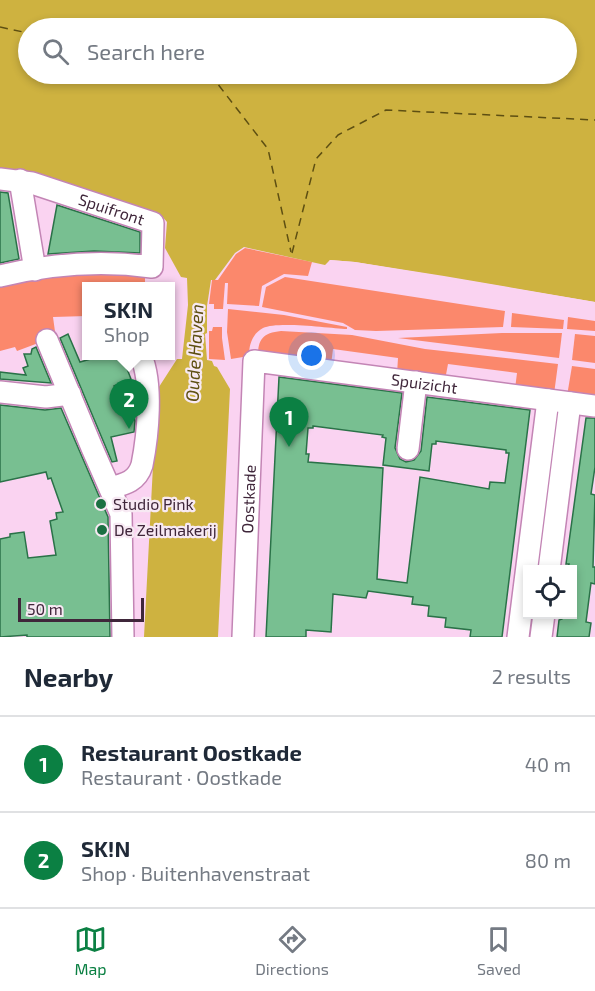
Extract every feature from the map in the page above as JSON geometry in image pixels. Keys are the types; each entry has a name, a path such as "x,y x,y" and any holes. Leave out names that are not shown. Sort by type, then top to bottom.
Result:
{"street":[{"name":"Spuifront","path":"0,276 99,264 152,267 153,223 10,180"},
{"name":"Spuifront","path":"10,180 35,270"},
{"path":"47,340 99,464 119,505 122,521 123,637"},
{"path":"110,488 133,480 139,474 142,465 148,389 143,360"},
{"name":"Spuizicht","path":"254,362 595,406"},
{"name":"Oostkade","path":"243,637 254,362"},
{"path":"408,450 416,382"},
{"path":"0,392 46,398 69,394"},
{"path":"529,565 548,400"},
{"path":"550,565 570,403"},
{"path":"539,467 561,470"},
{"path":"518,637 523,610"},
{"path":"541,637 543,619"}],"shaded area":[{"path":"245,248 312,262 308,276 284,274 262,286 259,306 227,304 228,283 225,283 223,309 214,309 214,304 209,304 212,280 218,280 236,254"},
{"path":"93,273 145,274 145,282 82,282 82,316 53,317 56,339 49,339 17,351 15,347 0,351 0,284 30,277"},
{"path":"285,277 505,311 503,327 355,330 343,323 262,307 266,287"},
{"path":"228,309 284,315 347,327 347,329 291,325 270,326 259,330 254,337 249,356 231,359 227,332"},
{"path":"512,313 564,320 563,329 511,327"},
{"path":"568,317 595,321 595,331 567,329"},
{"path":"213,327 222,327 225,360 209,359 209,331 212,331"},
{"path":"281,331 352,335 425,349 558,364 554,394 515,389 517,373 448,364 445,380 397,374 398,358 333,349 331,365 258,356 259,345 263,338 270,333"},
{"path":"502,333 562,333 559,358 398,338"},
{"path":"575,334 595,336 595,363 572,360"},
{"path":"572,366 595,369 595,399 567,396"}],"water":[{"name":"Oude Haven","path":"0,0 595,0 595,302 355,262 330,260 325,265 244,247 235,253 215,280 211,280 207,306 207,333 205,334 207,360 212,361 217,367 230,389 218,637 144,637 157,390 177,359 182,359 188,305 187,278 181,277 165,248 167,222 161,215 13,171 0,170"}],"pier":[{"path":"330,260 444,276 595,302 595,305 355,265 332,262 324,268"}],"building":[{"path":"0,192 8,193 19,259 0,263"},
{"path":"57,205 140,232 140,253 94,251 48,254"},
{"path":"68,334 80,362 124,360 131,379 114,386 123,409 132,407 135,421 134,432 111,437 117,461 112,462 60,338"},
{"path":"36,347 51,383 0,379 0,372 26,375 23,368 28,366 24,354 31,354 32,349"},
{"path":"279,377 402,393 395,448 400,459 406,462 414,460 421,451 427,397 530,410 502,637 470,637 471,630 445,627 446,618 428,616 429,606 412,604 413,597 368,591 366,598 333,594 331,632 306,630 306,637 266,637","holes":["313,426 383,435 382,437 386,438 383,465 429,471 432,444 436,444 436,441 506,450 506,453 509,453 505,483 490,482 489,489 420,477 407,583 377,579 383,468 308,462 309,454 306,454 308,428 313,428"]},
{"path":"0,405 45,410 61,408 108,517 110,637 27,637 27,635 0,637 0,539 10,537 10,534 24,532 28,558 56,555 50,521 57,519 56,513 63,512 51,478 48,479 46,472 0,482"},
{"path":"586,418 595,418 595,467 591,494 595,495 593,567 595,567 595,584 591,583 586,622 591,623 589,637 557,637 559,620 577,619 577,565 566,564"}],"ferry route":[{"path":"0,27 18,31"},
{"path":"218,84 268,149 291,252"},
{"path":"292,253 316,159 338,135 386,110 595,120"}],"place":[{"name":"SK!N","path":"129,429"},
{"name":"Restaurant Oostkade","path":"289,447"},
{"name":"Studio Pink","path":"101,504"},
{"name":"De Zeilmakerij","path":"102,530"}]}
